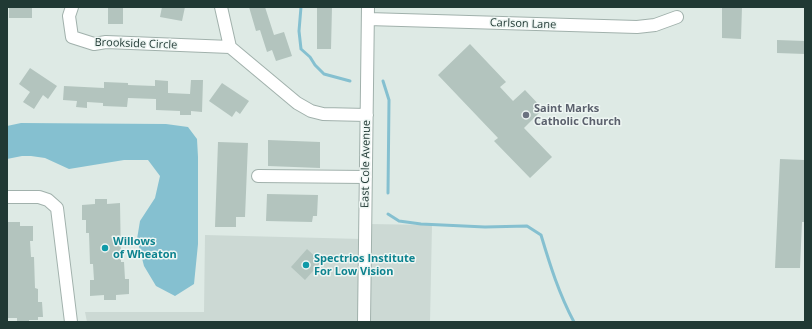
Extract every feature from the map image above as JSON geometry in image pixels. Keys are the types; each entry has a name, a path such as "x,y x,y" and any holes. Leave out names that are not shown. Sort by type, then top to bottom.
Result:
{"street":[{"name":"Brookside Circle","path":"72,7 69,16 72,37 94,44 106,42 230,47"},
{"path":"221,7 230,47 304,108 323,114 367,115"},
{"name":"Carlson Lane","path":"368,13 637,27 655,25 677,17"},
{"name":"East Cole Avenue","path":"364,322 368,13"},
{"path":"258,176 366,177"},
{"path":"7,197 39,197 48,200 57,208 71,322"}],"shaded area":[{"path":"368,224 432,225 430,322 367,322"},
{"path":"205,235 362,239 361,322 87,322 85,312 204,312"}],"water":[{"path":"21,123 166,124 188,127 197,139 198,157 198,244 194,284 175,296 156,286 144,266 137,239 140,221 155,198 160,176 148,160 124,160 69,169 45,158 22,156 7,159 7,126"}],"building":[{"path":"9,7 32,7 32,18 9,18"},
{"path":"108,7 123,7 123,24 108,24"},
{"path":"162,7 185,7 182,21 160,17"},
{"path":"249,7 265,7 274,35 284,32 292,56 276,61 272,50 267,52 260,30 256,31"},
{"path":"317,7 332,7 331,49 317,49"},
{"path":"722,7 742,7 741,39 722,38"},
{"path":"777,40 805,41 805,54 777,53"},
{"path":"470,44 506,82 500,87 513,101 525,90 543,109 524,128 552,157 530,178 494,141 498,138 438,75"},
{"path":"30,68 57,86 48,99 43,95 34,109 23,102 30,92 19,84"},
{"path":"155,80 168,81 168,93 190,94 191,80 203,80 202,112 191,111 191,115 180,115 180,111 156,110 156,99 128,98 127,107 103,106 103,103 87,102 87,108 76,107 77,101 63,100 64,86 104,88 104,82 155,86"},
{"path":"222,83 249,101 240,114 236,111 232,117 209,101"},
{"path":"268,140 320,142 320,168 268,166"},
{"path":"218,142 248,143 245,217 236,217 236,227 215,227"},
{"path":"780,159 805,160 805,222 802,222 800,268 775,268"},
{"path":"267,194 318,195 317,216 313,216 312,222 266,221"},
{"name":"Willows of Wheaton","path":"95,199 107,199 107,204 120,203 121,262 124,262 125,279 129,279 129,294 116,295 116,300 104,300 104,295 90,296 90,280 94,280 93,264 90,264 89,233 86,233 86,220 82,220 82,205 95,204"},
{"path":"8,222 20,222 20,226 33,226 33,241 30,241 31,257 34,257 35,288 38,289 38,302 42,302 43,317 38,317 38,320 17,322 17,318 7,318"},
{"name":"Spectrios Institute For Low Vision","path":"307,249 321,262 305,280 291,267"}],"waterway":[{"path":"301,7 299,31 301,49 310,57 315,65 324,74 350,81"},
{"path":"383,81 389,100 388,193"},
{"path":"388,214 399,221 421,224 485,227 527,226 541,235 559,290 574,322"}],"place":[{"name":"Saint Marks Catholic Church","path":"526,115"},
{"name":"Willows of Wheaton","path":"105,248"},
{"name":"Spectrios Institute For Low Vision","path":"306,265"}]}
